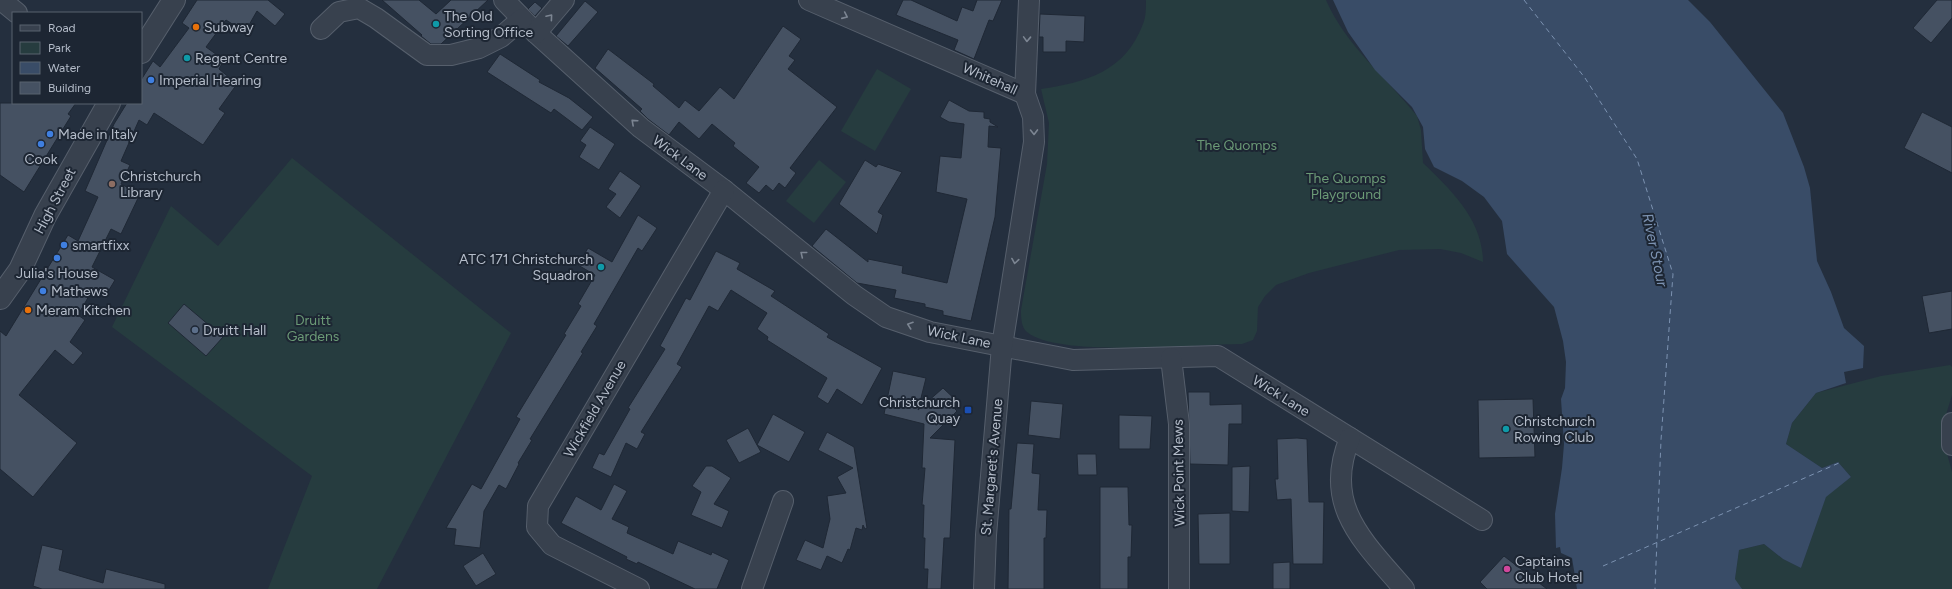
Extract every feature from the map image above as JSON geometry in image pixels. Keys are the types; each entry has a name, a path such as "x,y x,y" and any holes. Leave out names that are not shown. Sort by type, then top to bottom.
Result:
{"street":[{"path":"1,0 16,12"},
{"path":"142,50 174,0"},
{"name":"Wick Lane","path":"504,0 536,33 641,128 724,190 854,295 886,317 930,332 1073,360 1218,356 1482,520"},
{"path":"536,33 564,0"},
{"name":"Whitehall","path":"809,0 1025,94 1033,117 1034,142 1002,346"},
{"path":"1025,94 1028,0"},
{"path":"320,29 339,12 359,8 376,18 427,55 451,55 479,48 501,37 522,19"},
{"name":"High Street","path":"0,298 20,270 45,216 108,104"},
{"name":"Wickfield Avenue","path":"639,589 552,545 537,527 538,506 724,190"},
{"name":"St. Margaret's Avenue","path":"984,589 986,535 1002,346"},
{"name":"Wick Point Mews","path":"1171,358 1179,424 1179,589"},
{"path":"1952,423 1952,445"},
{"path":"1350,438 1342,457 1341,486 1346,515 1365,543 1404,589"},
{"path":"752,589 783,501"}],"green space":[{"name":"The Quomps","path":"1146,0 1326,0 1334,17 1344,32 1417,116 1421,130 1423,163 1464,207 1478,233 1482,247 1483,262 1461,253 1440,249 1399,250 1309,273 1276,285 1265,296 1258,307 1257,331 1253,340 1242,344 1130,348 1097,347 1067,345 1043,340 1027,332 1022,325 1021,310 1047,164 1049,123 1041,89 1073,83 1088,78 1115,64 1126,53 1135,40 1144,21"},
{"path":"877,69 911,89 875,151 841,131"},
{"name":"Druitt Gardens","path":"292,158 511,333 377,589 268,589 312,476 112,327 171,206 218,246"},
{"path":"819,160 846,182 814,223 786,201"},
{"path":"1950,365 1952,367 1952,395 1941,431 1952,472 1952,589 1737,589 1735,579 1739,550 1764,544 1783,559 1801,568 1826,496 1851,477 1838,462 1822,468 1786,444 1792,423 1816,393 1881,376"}],"water":[{"name":"River Stour","path":"1333,0 1688,0 1710,22 1783,113 1804,167 1810,188 1817,261 1831,292 1844,328 1864,346 1863,368 1844,372 1846,383 1816,393 1792,423 1786,444 1822,468 1838,462 1851,477 1826,497 1801,568 1783,559 1764,544 1739,550 1735,579 1742,589 1577,589 1572,558 1561,553 1560,547 1556,548 1555,514 1564,444 1561,399 1565,388 1566,362 1563,341 1554,307 1507,254 1502,221 1484,197 1462,181 1434,167 1425,149 1423,127 1412,107 1375,70 1348,32"}],"building":[{"path":"197,0 268,0 285,14 275,26 257,11 245,32 226,20 206,47 224,60 219,69 237,84 219,109 225,113 203,145 154,113 147,125 139,120 121,161 130,165 121,184 140,194 121,234 111,229 92,267 115,280 106,295 93,289 78,315 85,320 70,342 83,353 73,365 55,350 19,395 77,443 33,497 0,469 0,331 6,336 68,235 78,241 98,197 85,191 114,124 126,104 142,104 142,78 153,61 160,67 189,28 182,23"},
{"name":"The Old Sorting Office","path":"382,0 419,0 436,14 451,0 488,0 441,44 431,44"},
{"path":"903,0 911,0 957,21 962,7 973,11 977,0 1002,0 993,21 989,20 974,59 954,50 958,40 896,15"},
{"path":"1937,0 1952,0 1952,18 1931,43 1913,28"},
{"path":"585,1 598,12 568,46 556,36"},
{"path":"535,2 542,8 535,16 528,9"},
{"path":"1040,14 1085,16 1084,42 1066,41 1066,52 1043,52 1043,37 1039,37"},
{"path":"783,26 801,39 789,56 795,60 788,69 837,107 790,168 796,173 785,188 779,183 773,191 766,185 759,193 746,183 759,167 733,146 735,143 712,124 699,139 679,122 669,135 648,119 640,111 642,109 595,68 608,49 654,84 653,86 679,108 685,100 699,111 720,87 734,99"},
{"path":"500,54 540,80 539,82 569,98 593,117 582,130 554,109 551,113 487,72"},
{"path":"949,100 969,111 984,112 984,118 990,119 990,122 998,127 989,126 988,147 1001,148 995,217 971,321 943,315 943,311 925,307 925,304 894,298 896,290 857,283 812,246 826,229 868,262 868,259 903,266 902,273 947,283 967,199 936,192 940,156 961,158 964,124 949,122 940,117"},
{"path":"0,103 75,104 68,114 71,116 24,192 0,175"},
{"path":"1922,112 1952,127 1952,173 1904,148"},
{"path":"590,127 615,144 599,170 579,157 586,145 580,141"},
{"path":"865,160 876,167 878,164 902,172 878,212 883,215 877,234 839,204"},
{"path":"620,171 641,186 620,218 606,207 616,194 608,189"},
{"path":"638,215 657,228 642,251 638,248 594,324 597,326 581,352 583,353 530,439 532,440 518,463 519,464 506,489 499,485 484,511 480,548 454,545 456,529 446,528 472,484 481,489 520,419 516,417 566,335 564,334 581,306 578,304 595,275 578,265 588,248 612,262"},
{"path":"716,251 740,263 737,269 775,291 771,296 829,334 827,337 882,368 862,405 837,389 828,404 817,397 827,378 767,340 768,337 757,329 767,313 731,290 718,311 709,306 677,364 682,367 641,432 645,434 637,449 626,443 611,477 592,468 599,453 604,455 630,409 628,408 665,349 660,346 686,298 690,300"},
{"path":"1952,291 1952,329 1929,333 1922,296"},
{"name":"Druitt Hall","path":"184,304 223,337 206,356 168,323"},
{"path":"893,371 926,378 918,410 943,388 960,404 955,409 957,411 930,438 955,440 950,538 944,538 941,589 927,589 928,569 924,569 924,505 922,505 925,468 922,468 924,424 884,414"},
{"path":"1188,392 1210,392 1210,405 1242,404 1242,424 1229,424 1228,465 1190,464"},
{"name":"Christchurch Rowing Club","path":"1533,399 1535,457 1479,458 1478,400"},
{"path":"1031,401 1063,404 1060,439 1028,435"},
{"path":"773,414 805,432 789,462 757,445"},
{"path":"1119,415 1152,416 1150,449 1119,449"},
{"path":"748,428 761,452 739,463 726,440"},
{"path":"827,432 854,447 867,528 865,529 863,525 862,530 856,528 850,550 848,549 842,563 827,556 821,570 796,560 805,540 823,548 830,519 827,496 846,493 837,477 853,468 818,450"},
{"path":"1277,439 1307,439 1309,502 1324,502 1323,564 1293,564 1291,499 1277,500 1275,479 1278,479"},
{"path":"1017,443 1034,444 1032,473 1040,474 1038,510 1047,510 1046,538 1044,538 1044,589 1008,589 1009,509 1011,509"},
{"path":"1077,454 1096,454 1097,475 1078,475"},
{"path":"706,466 712,466 731,478 714,504 729,511 722,528 691,515 701,492 692,486"},
{"path":"1250,466 1249,512 1232,511 1232,467"},
{"path":"614,484 627,491 612,519 629,527 627,533 673,554 678,541 711,555 712,552 729,560 717,589 695,589 638,562 637,564 626,559 627,557 561,523 576,496 601,510"},
{"path":"1100,487 1128,487 1129,525 1132,525 1131,557 1128,557 1128,589 1100,589"},
{"path":"1230,513 1230,564 1199,564 1198,514"},
{"path":"42,545 63,550 59,570 103,583 106,569 165,584 165,589 42,589 33,586"},
{"path":"483,553 496,574 476,586 463,566"},
{"name":"Captains Club Hotel","path":"1504,556 1547,589 1487,589 1480,582"},
{"path":"1290,562 1290,589 1273,589 1273,563"}],"ferry route":[{"path":"1524,0 1585,78 1637,159 1673,274 1661,440 1655,589"},
{"path":"1603,566 1839,463"}],"place":[{"name":"The Old Sorting Office","path":"436,24"},
{"name":"Subway","path":"196,27"},
{"name":"Regent Centre","path":"187,58"},
{"name":"Imperial Hearing","path":"151,80"},
{"name":"Made in Italy","path":"50,134"},
{"name":"Cook","path":"41,144"},
{"name":"Christchurch Library","path":"112,184"},
{"name":"smartfixx","path":"64,245"},
{"name":"Julia's House","path":"57,258"},
{"name":"ATC 171 Christchurch Squadron","path":"601,267"},
{"name":"Mathews","path":"43,291"},
{"name":"Meram Kitchen","path":"28,310"},
{"name":"Druitt Hall","path":"195,330"},
{"name":"Christchurch Quay","path":"968,410"},
{"name":"Christchurch Rowing Club","path":"1506,429"},
{"name":"Captains Club Hotel","path":"1507,569"}],"park label":[{"name":"The Quomps Playground","path":"1346,186"}]}
